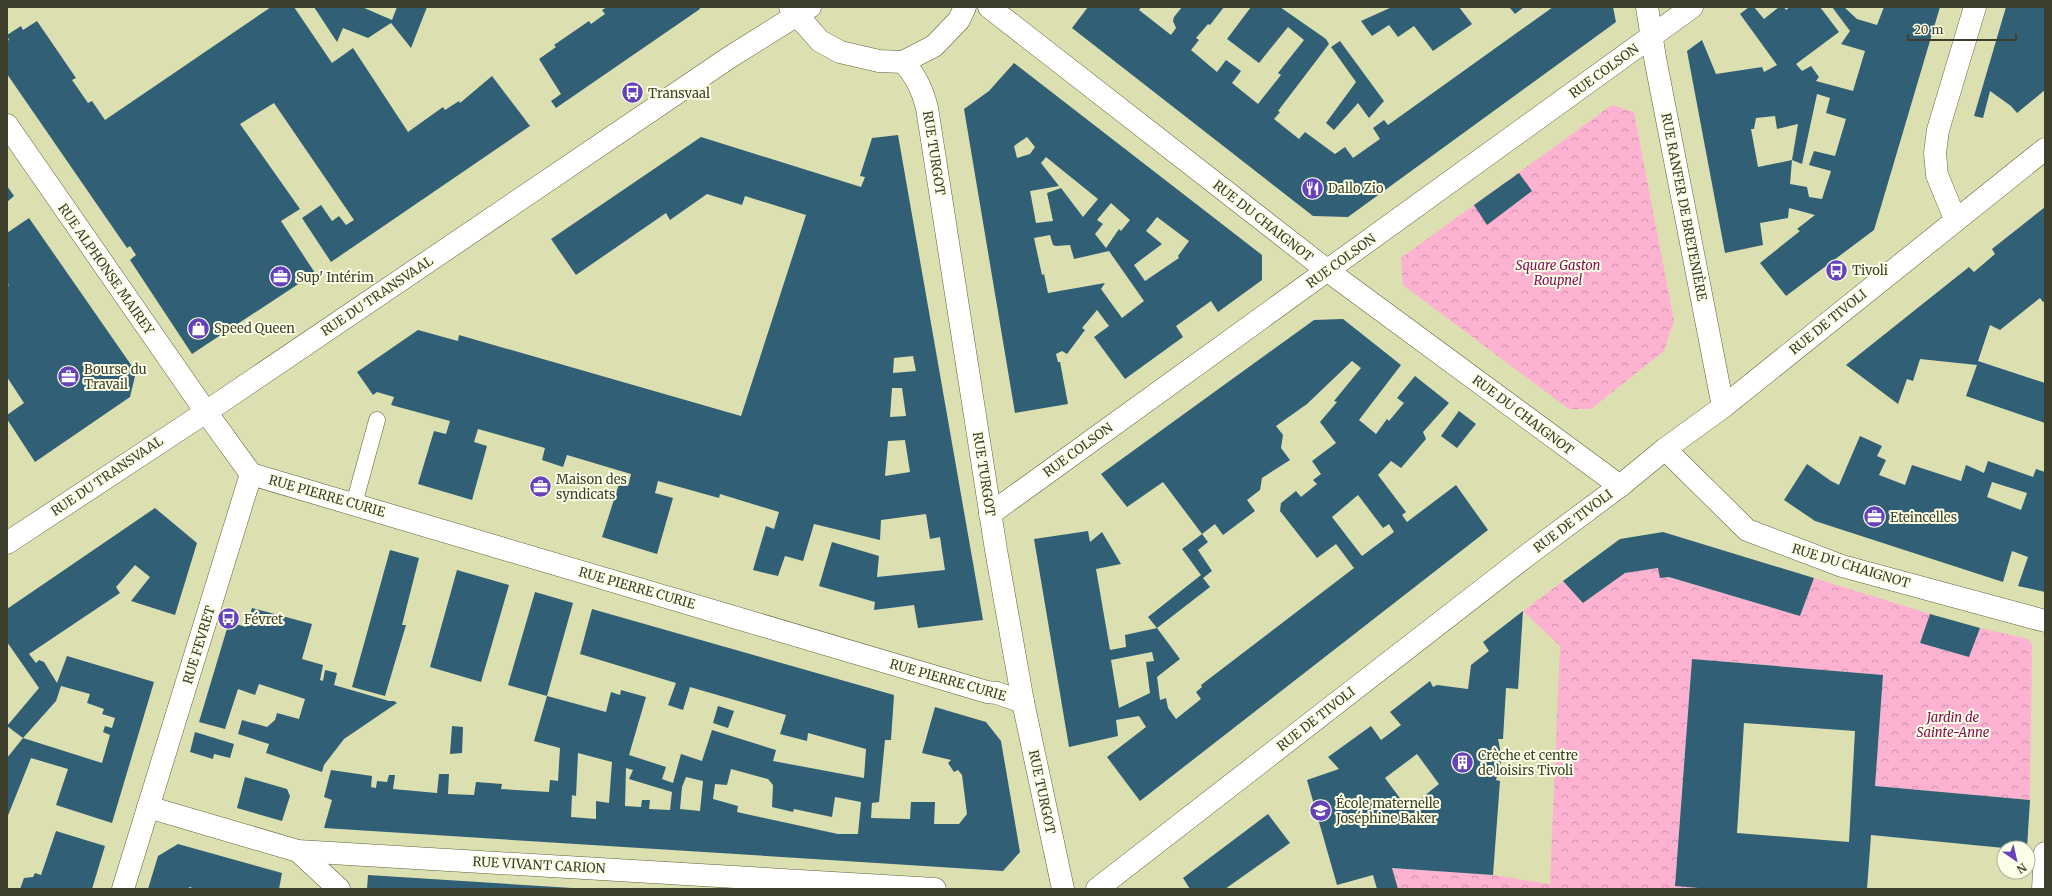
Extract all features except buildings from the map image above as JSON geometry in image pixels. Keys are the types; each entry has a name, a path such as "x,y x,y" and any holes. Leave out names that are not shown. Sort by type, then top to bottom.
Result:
{"street":[{"path":"799,10 820,41 840,52 879,62 903,62 934,46 959,20 965,7"},
{"name":"RUE DU CHAIGNOT","path":"989,7 1328,271 1620,486"},
{"name":"RUE RANFER DE BRETENIÈRE","path":"1647,7 1653,36 1654,58 1723,406"},
{"name":"RUE COLSON","path":"990,514 1692,7"},
{"path":"1955,219 1937,175 1935,153 1938,130 1975,7"},
{"name":"RUE DU TRANSVAAL","path":"7,543 206,412 799,10"},
{"name":"RUE TURGOT","path":"903,62 914,74 921,87 927,108 990,514 1023,702 1063,889"},
{"name":"RUE ALPHONSE MAIREY","path":"7,125 206,412"},
{"name":"RUE DE TIVOLI","path":"1097,889 1517,563 1620,486 1665,448 1723,406 1955,219 2045,149"},
{"path":"206,412 251,474"},
{"name":"RUE DU CHAIGNOT","path":"1665,448 1748,530 1842,566 2045,621"},
{"name":"RUE PIERRE CURIE","path":"251,474 987,692 997,693 1023,702"},
{"name":"RUE FEVRET","path":"123,889 251,474"},
{"name":"RUE VIVANT CARION","path":"148,807 298,851 934,889"},
{"path":"298,851 339,889"},
{"path":"2042,889 2045,853"}],"lane":[{"path":"354,504 377,420"}],"green space":[{"name":"Square Gaston Roupnel","path":"1612,105 1634,112 1674,321 1664,351 1591,409 1569,409 1403,285 1401,258"},
{"name":"Jardin de Sainte-Anne","path":"1658,568 1669,577 1800,616 1814,578 1930,614 1920,643 1969,657 1980,628 2028,639 2032,645 2030,800 1875,786 1883,675 1692,659 1675,886 1710,889 1398,889 1392,868 1493,875 1550,884 1560,646 1523,611 1563,581 1583,603 1625,573"}],"place":[{"name":"Transvaal","path":"633,93"},
{"name":"Dallo Zio","path":"1313,188"},
{"name":"Tivoli","path":"1837,270"},
{"name":"Sup' Intérim","path":"281,277"},
{"name":"Speed Queen","path":"198,328"},
{"name":"Bourse du Travail","path":"69,376"},
{"name":"Maison des syndicats","path":"540,486"},
{"name":"Eteincelles","path":"1874,517"},
{"name":"Févret","path":"228,619"},
{"name":"Crèche et centre de loisirs Tivoli","path":"1462,762"},
{"name":"École maternelle Joséphine Baker","path":"1320,810"}]}
